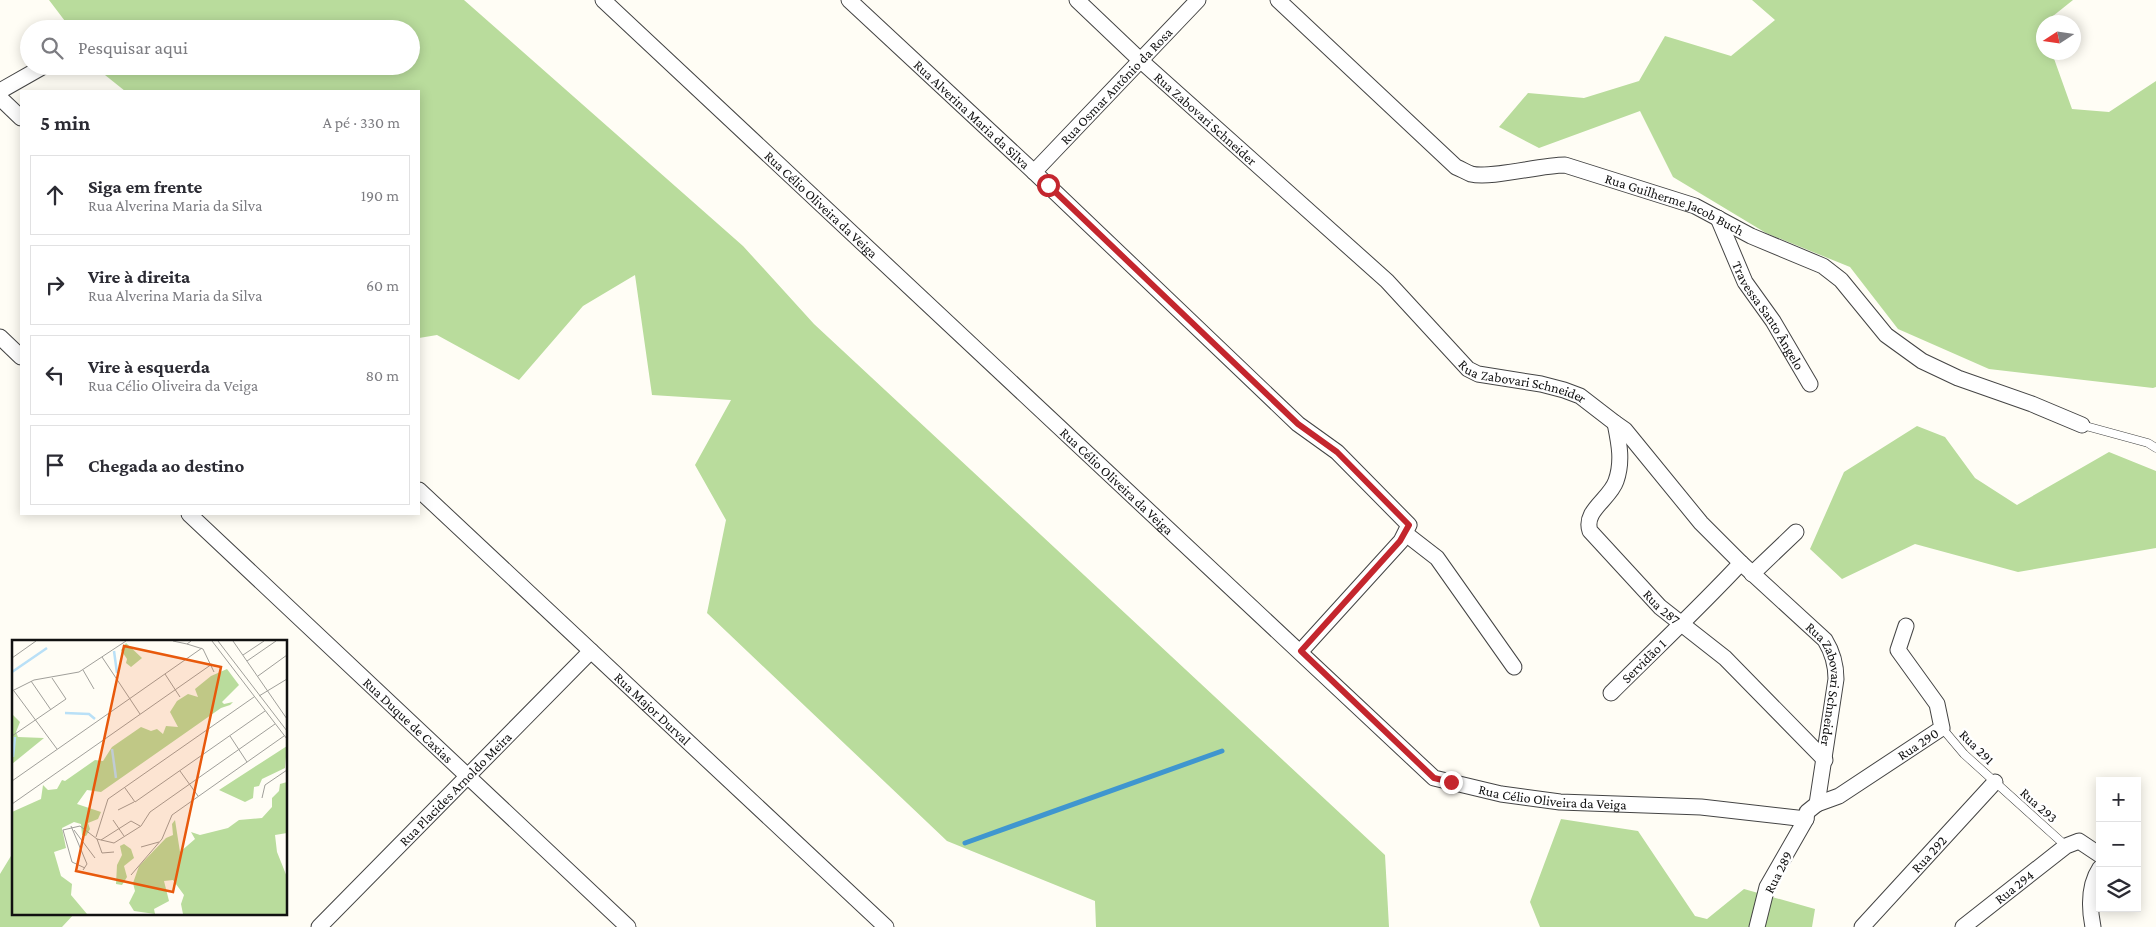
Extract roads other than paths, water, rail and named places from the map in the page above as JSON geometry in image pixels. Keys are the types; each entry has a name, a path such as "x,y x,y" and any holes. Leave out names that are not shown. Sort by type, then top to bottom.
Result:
{"street":[{"name":"Rua Célio Oliveira da Veiga","path":"604,0 1301,651 1434,778 1502,794 1560,802 1701,807 1806,819"},
{"name":"Rua Alverina Maria da Silva","path":"849,0 1034,172 1298,424 1337,452 1375,488 1409,525 1406,534"},
{"name":"Rua Zabovari Schneider","path":"1077,0 1140,60 1387,281 1468,369 1478,374 1541,384 1580,396 1625,430 1687,508 1752,574 1816,630 1831,650 1836,664 1836,679 1817,804 1807,812 1806,819"},
{"name":"Rua Osmar Antônio da Rosa","path":"1034,172 1198,0"},
{"name":"Rua Guilherme Jacob Buch","path":"1278,0 1456,167 1471,174 1486,175 1545,165 1566,165 1695,206 1751,236 1832,271 1886,335 1922,361 1958,378 2032,404 2082,425"},
{"path":"0,91 28,75"},
{"path":"0,98 20,117"},
{"name":"Travessa Santo Ângelo","path":"1718,217 1745,282 1773,321 1810,384"},
{"path":"0,337 20,356"},
{"name":"Rua 287","path":"1615,422 1620,454 1616,483 1590,516 1588,524 1597,540 1645,592 1680,624 1725,658 1825,760"},
{"name":"Rua Major Durval","path":"420,491 886,927"},
{"name":"Rua Duque de Caxias","path":"189,515 628,927"},
{"path":"1752,574 1796,532"},
{"path":"1301,651 1406,534 1436,558 1514,667"},
{"name":"Servidão 1","path":"1611,693 1741,563"},
{"name":"Rua 290","path":"1817,804 1839,796 1942,728 1937,704 1898,650 1906,626"},
{"name":"Rua Placides Arnoldo Meira","path":"319,927 591,651"},
{"name":"Rua 292","path":"1862,927 1995,782"},
{"name":"Rua 289","path":"1757,927 1767,886 1806,819"},
{"path":"2066,846 2079,841 2096,852"},
{"name":"Rua 294","path":"1963,927 2066,846"},
{"path":"2093,927 2090,911 2091,892 2093,878 2096,874"}],"lane":[{"path":"2082,425 2156,448"},
{"name":"Rua 291","path":"1942,728 1964,754 1995,782"},
{"name":"Rua 293","path":"1995,782 2066,846"}],"waterway":[{"path":"965,843 1222,751"}]}
